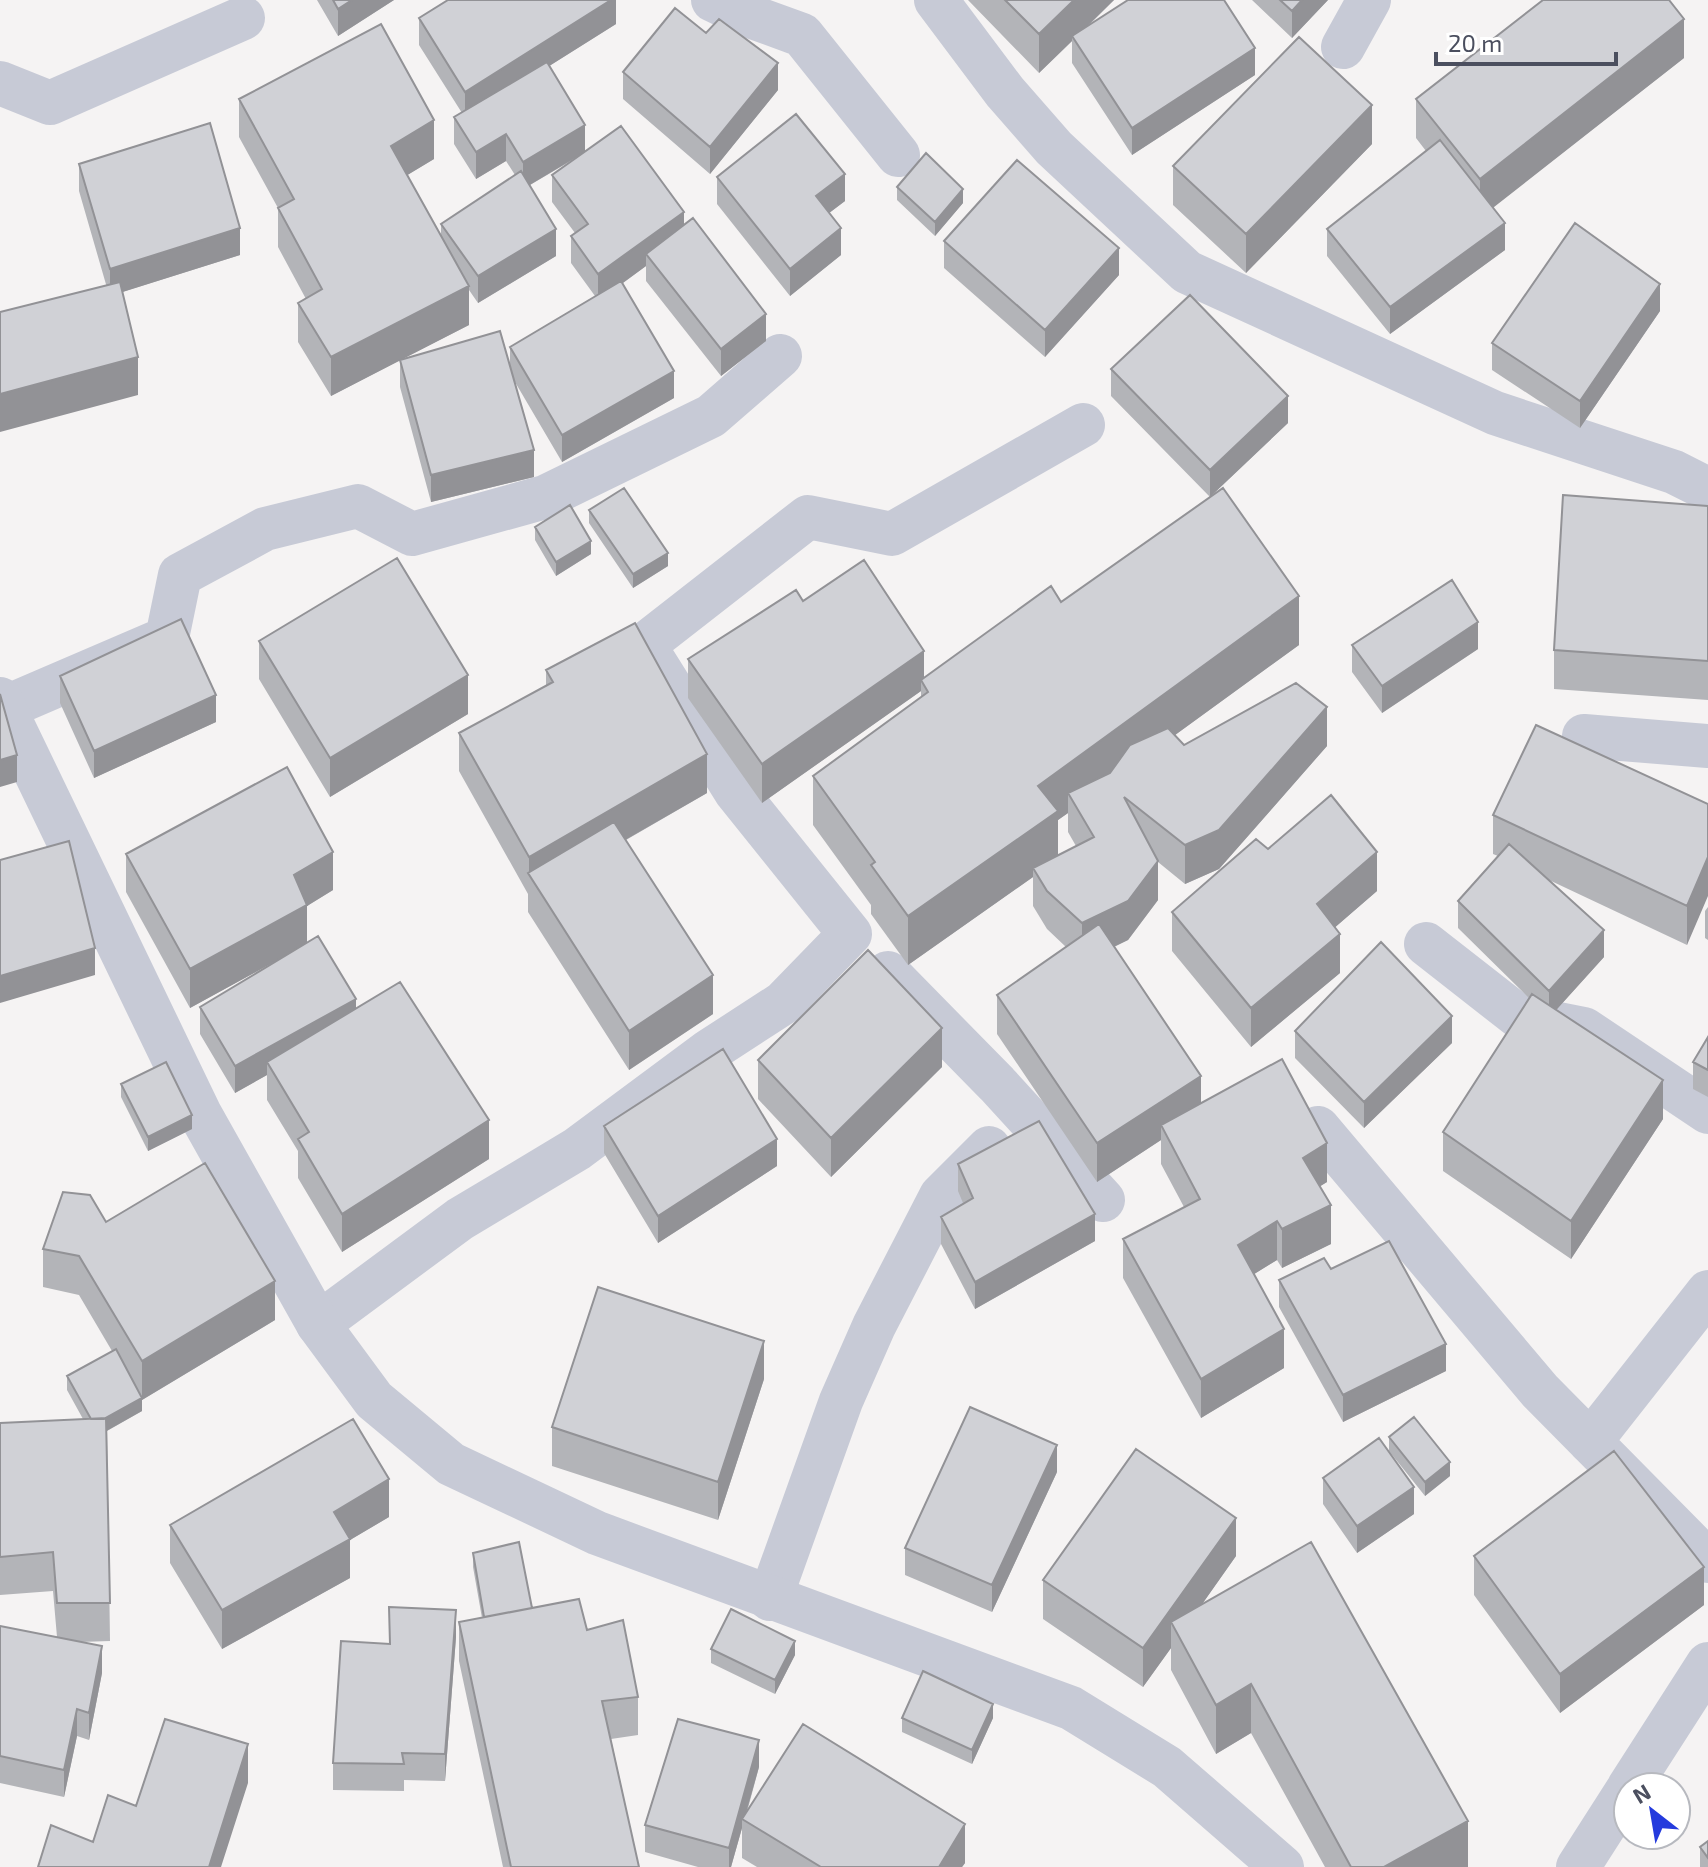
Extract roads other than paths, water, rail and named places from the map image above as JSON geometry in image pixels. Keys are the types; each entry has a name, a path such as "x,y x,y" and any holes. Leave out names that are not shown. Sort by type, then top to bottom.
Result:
{"street":[{"path":"713,0 802,35 898,155"},
{"path":"936,0 1005,92 1054,148 1187,272 1495,413 1674,472 1708,489"},
{"path":"1343,47 1369,0"},
{"path":"0,83 50,103 243,18"},
{"path":"780,356 711,416 545,497 412,534 358,506 265,529 180,575 167,638 2,703 200,1114 318,1324 374,1400 451,1464 597,1533 1071,1708 1167,1767 1282,1867"},
{"path":"1083,425 892,534 808,517 644,645 736,792 850,934 997,1084 1103,1200"},
{"path":"1584,736 1708,746"},
{"path":"318,1324 460,1219 577,1149 709,1051 783,1003 850,934"},
{"path":"1426,944 1518,1016 1584,1029 1708,1112"},
{"path":"1318,1128 1540,1391 1708,1561"},
{"path":"770,1599 841,1401 874,1326 941,1196 989,1148"},
{"path":"1590,1442 1708,1292"},
{"path":"1640,1771 1708,1664"},
{"path":"1578,1867 1612,1814"}]}
